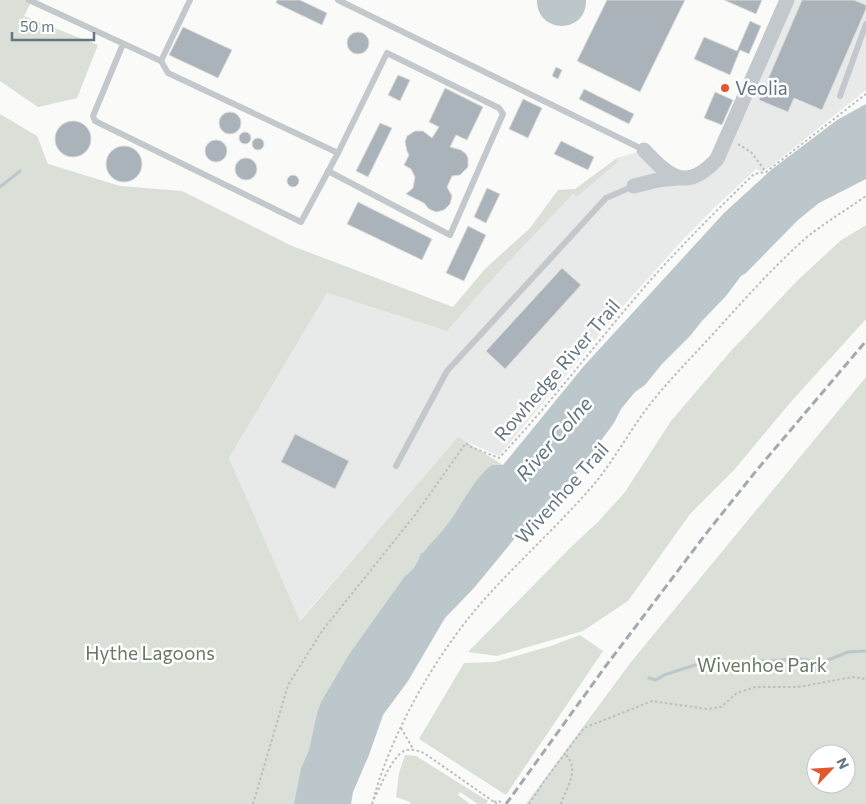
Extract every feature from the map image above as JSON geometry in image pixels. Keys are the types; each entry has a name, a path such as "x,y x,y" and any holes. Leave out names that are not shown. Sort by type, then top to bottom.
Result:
{"street":[{"path":"634,186 658,180 683,179 693,176 709,168 717,159 787,0"},
{"path":"644,150 666,171 677,178"}],"lane":[{"path":"29,0 161,61 168,73 338,152"},
{"path":"161,61 190,0"},
{"path":"338,0 644,150"},
{"path":"840,96 866,24"},
{"path":"124,44 93,116 96,121 301,222 387,53 499,108 503,114 450,235 328,171"},
{"path":"396,466 447,371 606,198 634,186"}],"path":[{"name":"Rowhedge River Trail","path":"253,804 288,685 322,631 415,515 466,443 470,447 499,458 532,424 654,277 691,236 754,174 766,172 866,94"},
{"path":"726,139 751,152 766,172"},
{"name":"Wivenhoe Trail","path":"372,804 378,778 402,723 434,666 454,636 493,590 588,491 611,463 651,403 781,261 827,222 866,196"},
{"path":"529,804 584,728 652,701 707,709 721,707 738,693 755,687 798,687 853,677 866,679"},
{"path":"402,723 400,728 413,749"},
{"path":"372,804 395,759 405,751 413,749 424,752 497,804"},
{"path":"561,804 573,769 570,759 565,754"},
{"path":"494,802 499,801 503,804"}],"shaded area":[{"path":"781,0 866,0 866,90 770,167 761,172 756,169 713,209 625,304 499,456 458,438 299,621 229,458 327,293 447,331 496,275 573,194 577,197 618,162 617,158 644,150 677,178 709,168"}],"green space":[{"path":"0,0 32,0 24,16 98,45 77,98 38,107 0,81"},
{"name":"Hythe Lagoons","path":"0,114 37,136 48,164 120,186 182,191 292,246 453,307 485,269 530,228 558,190 575,189 617,158 618,162 577,197 573,194 496,275 447,331 327,293 229,458 300,621 458,437 503,465 294,804 0,804"},
{"path":"866,225 866,319 789,404 734,470 690,514 628,601 583,631 497,656 468,652 598,522 625,492 671,421 730,352 797,281 840,241"},
{"name":"Wivenhoe Park","path":"866,377 866,804 526,804 631,662"},
{"path":"580,635 603,651 506,795 419,739 464,663 495,662 551,646"},
{"path":"405,755 416,756 488,801 486,804 478,804 460,792 458,795 470,804 410,804 410,802 396,797 399,773"}],"water":[{"path":"537,0 586,0 584,11 579,20 562,26 552,24 544,19 539,11"},
{"name":"River Colne","path":"866,104 866,179 819,203 798,220 741,276 726,296 690,336 662,364 645,385 635,392 621,409 614,423 580,469 563,489 520,532 474,588 445,618 408,681 383,715 353,792 351,804 294,804 301,769 309,750 321,702 350,653 405,576 415,566 421,553 447,525 480,477 492,465 503,465 583,367 724,213 771,170 837,120"}],"building":[{"path":"277,0 300,0 327,13 322,25 276,3"},
{"path":"607,0 685,0 640,92 577,61"},
{"path":"724,0 762,0 756,14"},
{"path":"802,0 854,0 866,5 866,9 822,110 794,98 788,112 759,100"},
{"path":"750,21 761,26 749,54 740,50 730,75 694,59 704,37 737,51"},
{"path":"183,27 232,50 218,78 169,55"},
{"path":"358,32 366,35 369,43 366,51 358,54 350,51 347,43 350,35"},
{"path":"556,67 562,70 558,79 552,76"},
{"path":"398,75 410,80 400,101 388,95"},
{"path":"445,88 483,107 467,140 456,135 450,147 461,150 466,154 468,167 460,175 452,176 447,187 452,196 450,204 444,210 436,212 429,209 424,203 406,194 413,188 415,177 411,169 404,165 409,155 405,142 407,136 415,131 423,131 432,138 439,127 429,122"},
{"path":"584,89 634,114 629,124 579,99"},
{"path":"715,92 733,100 722,125 704,118"},
{"path":"523,99 542,108 528,138 509,129"},
{"path":"230,112 238,115 241,123 238,131 230,134 222,131 219,123 222,115"},
{"path":"73,121 80,122 86,126 90,132 90,146 86,152 80,156 73,157 66,156 60,152 56,146 55,139 56,132 60,126 66,122"},
{"path":"380,123 392,128 368,177 356,171"},
{"path":"243,132 247,132 251,138 247,144 243,144 239,140 239,136"},
{"path":"256,138 260,138 264,144 260,150 256,150 252,146 252,142"},
{"path":"216,140 224,143 227,151 224,159 216,162 208,159 205,151 208,143"},
{"path":"561,141 594,157 588,170 554,154"},
{"path":"124,146 131,147 137,151 141,157 141,171 137,177 131,181 124,182 117,181 111,177 107,171 106,164 107,157 111,151 117,147"},
{"path":"246,158 254,161 257,169 254,177 246,180 238,177 235,169 238,161"},
{"path":"291,175 295,175 299,181 295,187 291,187 287,183 287,179"},
{"path":"487,188 500,194 486,223 474,217"},
{"path":"358,202 432,239 422,260 347,224"},
{"path":"468,226 486,235 464,281 446,273"},
{"path":"562,268 581,285 505,369 486,351"},
{"path":"295,434 349,461 335,489 281,462"}],"waterway":[{"path":"0,187 20,171"},
{"path":"649,678 656,680 664,675 695,665 799,659 823,662 848,652 866,651"}],"railway":[{"path":"506,804 605,667 705,535 756,471 866,341"}],"place":[{"name":"Veolia","path":"725,88"}]}
